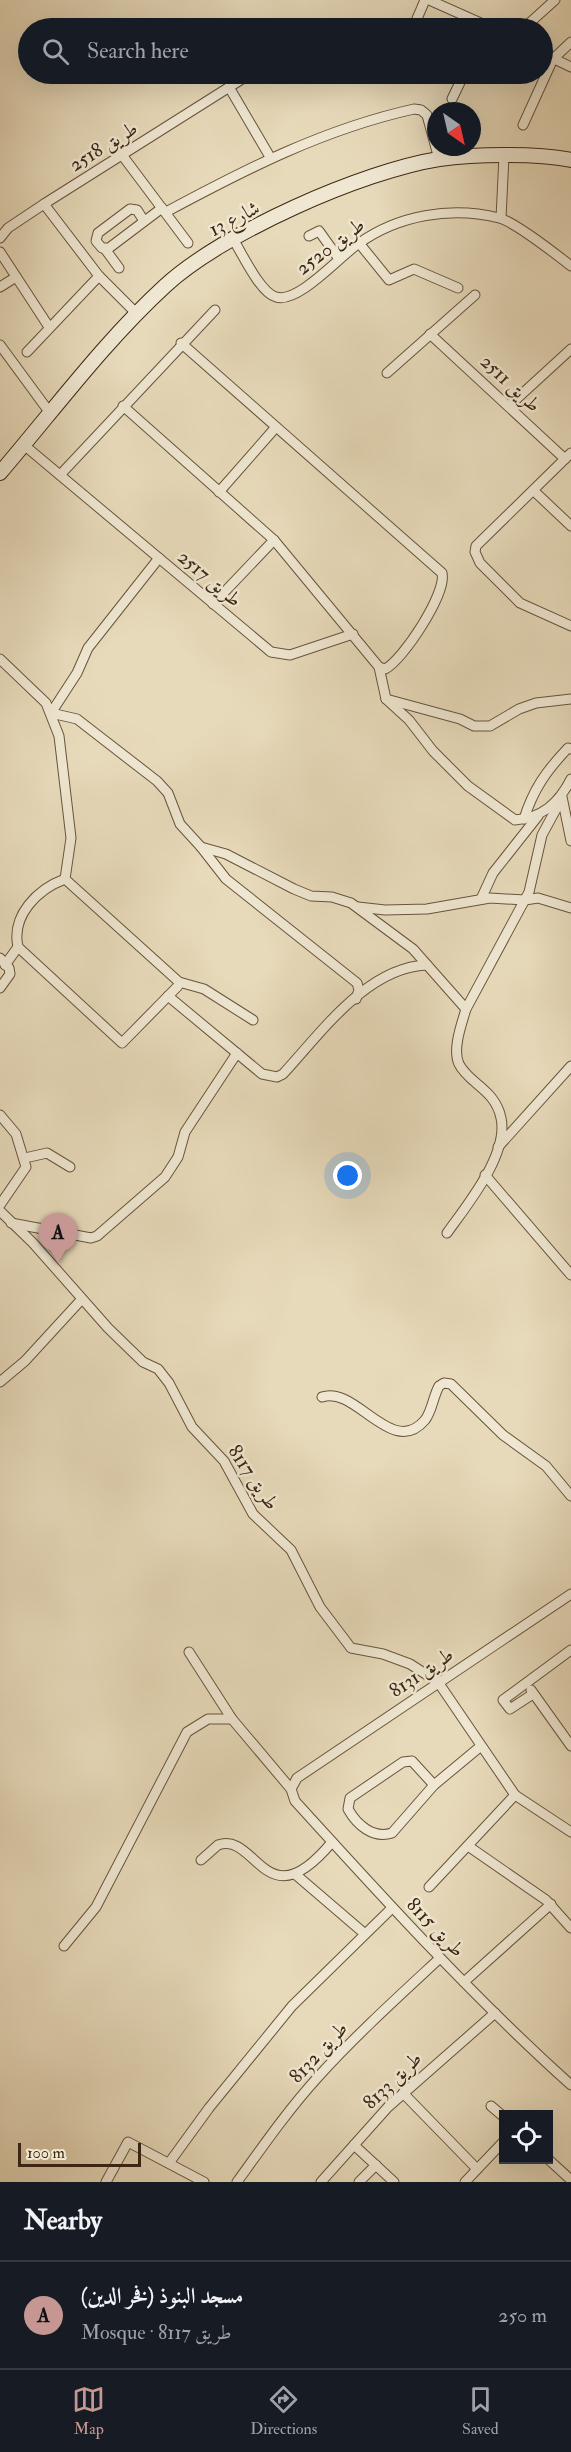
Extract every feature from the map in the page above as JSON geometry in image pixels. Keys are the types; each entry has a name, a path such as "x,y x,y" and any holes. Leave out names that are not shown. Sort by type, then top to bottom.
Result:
{"street":[{"path":"418,18 427,0 466,18"},
{"path":"535,18 555,0"},
{"path":"571,42 553,59 571,67"},
{"name":"طريق 2518","path":"0,238 8,228 44,204 234,84"},
{"path":"452,99 460,84"},
{"path":"523,125 542,84"},
{"path":"229,87 270,157"},
{"path":"105,249 144,221 270,157 344,128 414,109 421,110 427,115 440,159"},
{"path":"122,155 188,243"},
{"path":"501,218 504,156"},
{"name":"شارع 13","path":"0,473 137,314 166,285 200,258 233,239 350,185 440,159 504,156 571,160"},
{"path":"44,204 99,276 137,314"},
{"path":"119,268 96,241 98,233 130,209 137,210 144,221"},
{"name":"طريق 2520","path":"233,239 264,290 276,298 284,298 297,293 359,243 387,227 417,217 448,212 501,218 571,266"},
{"path":"309,236 319,231 339,259"},
{"path":"359,243 389,280 414,269 458,288"},
{"path":"0,252 49,327"},
{"path":"27,352 99,276"},
{"path":"0,287 16,277"},
{"path":"387,373 475,295"},
{"path":"60,475 181,343 215,310"},
{"name":"طريق 2511","path":"430,334 568,456 476,546 476,558 520,603 571,626"},
{"path":"181,343 442,573 442,584 429,614 397,660 385,669 380,667"},
{"path":"0,345 50,413"},
{"path":"510,405 571,349"},
{"path":"123,406 274,540 380,667 386,699 409,720 432,751 468,786 515,820 540,814"},
{"path":"219,492 276,427"},
{"name":"طريق 2517","path":"24,445 263,647 281,655 300,653 353,634"},
{"path":"534,491 571,526"},
{"path":"213,604 274,540"},
{"path":"51,713 77,673 88,648 159,558"},
{"path":"0,659 46,703 59,735 70,821 70,861 65,879"},
{"path":"386,699 474,726 490,726 519,709 536,703 571,699"},
{"path":"51,713 77,719 157,781 168,794 180,824 226,879 357,983 359,990 356,999"},
{"path":"524,819 535,788 548,769 568,748 571,749"},
{"path":"447,1233 485,1175 497,1149 502,1119 490,1094 459,1064 457,1055 466,1009 525,900 542,835 571,779"},
{"path":"481,899 493,873 540,814 562,797"},
{"path":"562,797 571,841"},
{"path":"201,847 226,854 311,896 332,897 356,907 413,949 466,1009"},
{"path":"65,879 46,886 30,901 15,935 18,947 122,1042 178,986 179,982"},
{"path":"65,879 179,982 204,989 254,1020"},
{"path":"356,907 385,910 427,909 481,899 538,898 562,903 571,908"},
{"path":"0,987 10,974 3,961 18,947"},
{"path":"168,996 262,1074 277,1077 283,1074 356,999 394,971 407,966 427,965"},
{"path":"11,1223 91,1238 98,1236 165,1177 178,1157 185,1132 237,1053"},
{"path":"497,1149 571,1066"},
{"path":"0,1115 16,1134 26,1167 0,1205"},
{"path":"25,1158 47,1153 70,1167"},
{"path":"485,1175 571,1275"},
{"name":"طريق 8117","path":"0,1211 33,1243 81,1300 125,1346 143,1362 158,1369 170,1383 192,1427 224,1461 253,1514 291,1550 320,1607 351,1648 382,1654 410,1664 438,1682 515,1795 571,1832"},
{"path":"0,1382 25,1361 81,1300"},
{"path":"322,1397 337,1396 393,1430 408,1432 416,1430 427,1418 439,1386 444,1383 451,1384 503,1435 546,1466 571,1496"},
{"name":"طريق 8131","path":"292,1786 438,1682 571,1594"},
{"path":"533,1694 511,1709 506,1707 503,1700 504,1697 571,1650"},
{"name":"طريق 8115","path":"189,1652 232,1719 292,1786 295,1801 440,1958 570,2083"},
{"path":"526,1683 571,1746"},
{"path":"64,1946 96,1907 187,1732 208,1719 232,1719"},
{"path":"434,1785 415,1762 406,1761 350,1798 348,1809 356,1822 371,1832 378,1835 392,1833 434,1785 481,1746"},
{"path":"429,1887 515,1795"},
{"path":"201,1860 218,1845 225,1844 248,1855 274,1874 284,1876 295,1874 318,1858 332,1842"},
{"path":"468,1846 551,1904 571,1928"},
{"path":"295,1874 365,1934"},
{"path":"464,1982 551,1904"},
{"path":"169,2163 286,2012 392,1908"},
{"name":"طريق 8132","path":"237,2182 277,2126 318,2077 363,2030 440,1958"},
{"name":"طريق 8133","path":"321,2182 404,2093 495,2013"},
{"path":"404,2093 477,2169"},
{"path":"491,2106 499,2113"},
{"path":"106,2182 128,2142 204,2182"},
{"path":"354,2145 394,2182"},
{"path":"465,2182 499,2146"},
{"path":"553,2163 571,2180"},
{"path":"359,2182 375,2165"}],"place":[{"name":"مسجد البنوذ (فخر الدين)","path":"58,1263"}]}
